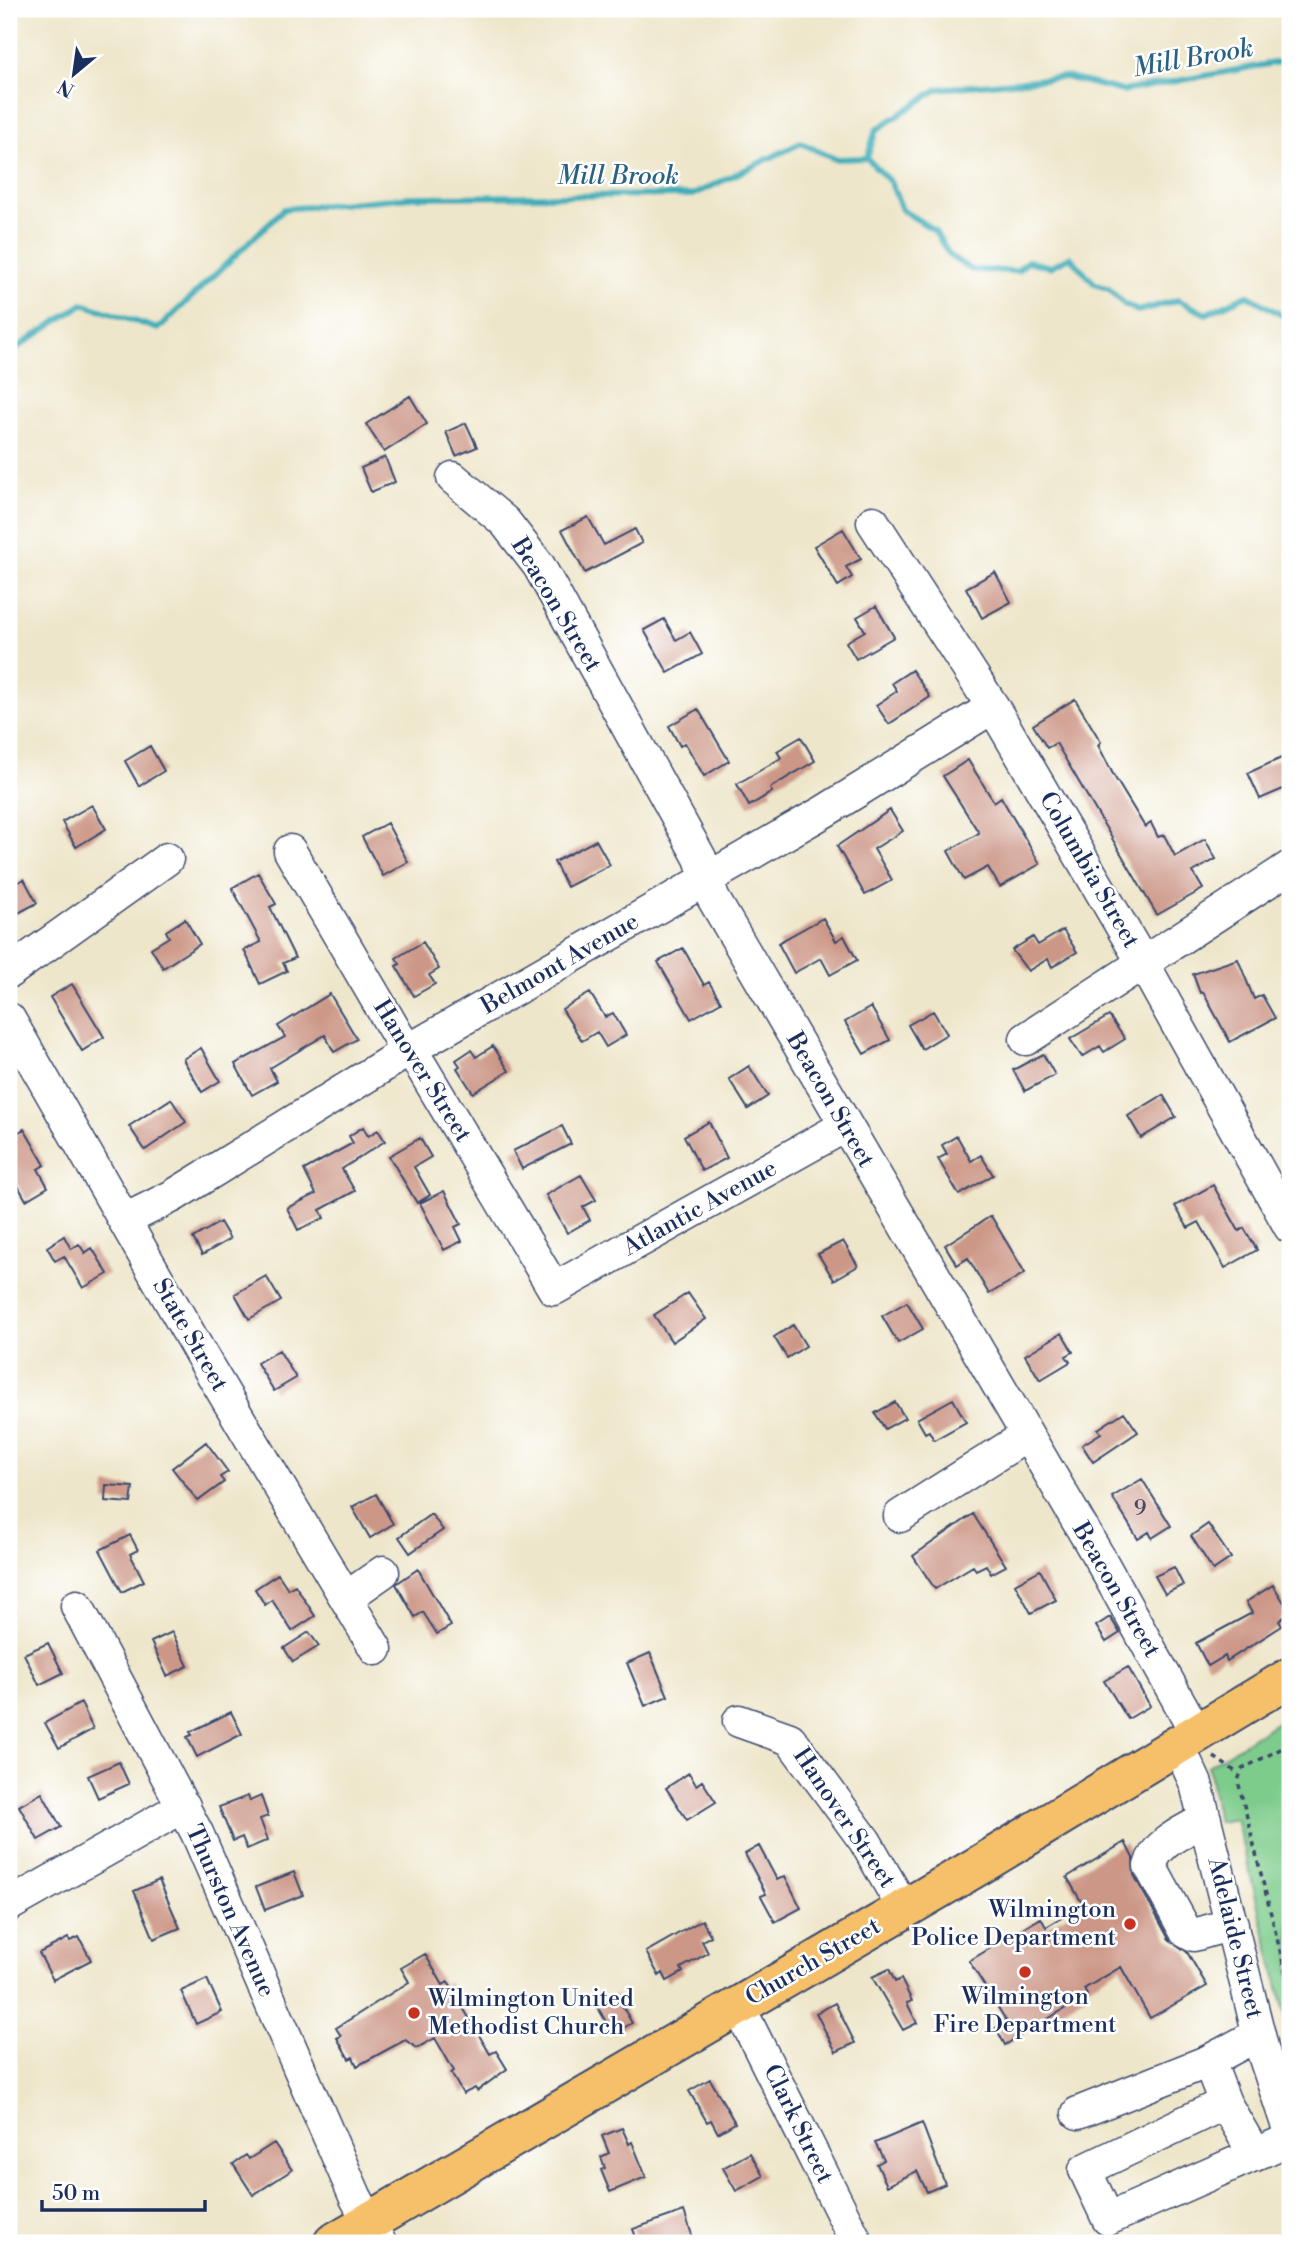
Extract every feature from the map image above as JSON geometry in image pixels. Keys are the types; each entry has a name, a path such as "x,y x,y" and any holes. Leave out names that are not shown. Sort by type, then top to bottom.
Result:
{"main road":[{"name":"Church Street","path":"333,2243 375,2232 738,2006 1195,1744 1290,1677"}],"street":[{"name":"Beacon Street","path":"453,478 505,522 539,566 700,858 713,898 1100,1559 1195,1744"},
{"name":"Columbia Street","path":"873,522 993,707 1143,963 1290,1227"},
{"name":"Belmont Avenue","path":"125,1220 173,1196 409,1050 707,881 993,707"},
{"name":"Hanover Street","path":"290,851 554,1289"},
{"path":"9,972 167,859"},
{"path":"1027,1040 1290,867"},
{"name":"State Street","path":"9,1018 376,1649"},
{"name":"Atlantic Avenue","path":"554,1289 845,1126"},
{"path":"900,1516 1026,1436"},
{"path":"346,1598 383,1572"},
{"name":"Thurston Avenue","path":"77,1606 184,1806 355,2196 375,2232"},
{"name":"Hanover Street","path":"739,1721 790,1739 865,1841 904,1909"},
{"name":"Adelaide Street","path":"1195,1744 1193,1773 1259,2034 1290,2133"},
{"path":"9,1905 184,1806"},
{"path":"1205,1819 1164,1844 1154,1854 1150,1866 1185,1930 1194,1935 1232,1924"},
{"name":"Clark Street","path":"738,2006 857,2243"},
{"path":"1078,2113 1209,2061 1259,2034"},
{"path":"1209,2061 1225,2103 1255,2155"},
{"path":"1225,2103 1085,2169 1108,2219 1290,2139"}],"path":[{"path":"1195,1744 1239,1774"},
{"path":"1290,1744 1242,1769 1239,1774 1240,1791 1290,1991"}],"green space":[{"path":"1290,1714 1290,2032 1236,1819 1218,1822 1208,1766"}],"building":[{"path":"410,396 427,424 384,452 366,424"},
{"path":"466,423 477,447 456,456 446,432"},
{"path":"385,457 395,482 371,492 361,468"},
{"path":"588,517 604,545 635,529 642,543 585,573 562,530"},
{"path":"843,529 861,559 846,567 852,577 838,586 814,546"},
{"path":"995,572 1011,602 982,618 966,588"},
{"path":"876,606 894,637 856,659 846,642 865,631 857,617"},
{"path":"664,619 676,640 690,632 702,654 668,673 644,630"},
{"path":"912,670 930,697 889,724 876,705 897,691 892,683"},
{"path":"1075,699 1101,742 1098,745 1114,776 1145,827 1151,823 1158,837 1164,835 1175,856 1205,839 1216,859 1193,872 1203,889 1157,915 1056,743 1047,748 1033,725"},
{"path":"698,709 729,761 704,776 685,743 680,746 669,726"},
{"path":"801,737 815,761 770,788 772,792 749,806 737,784 781,758 777,751"},
{"path":"150,746 164,771 139,786 125,761"},
{"path":"1286,756 1290,766 1290,786 1260,799 1248,773"},
{"path":"968,760 994,802 1001,797 1040,864 1000,887 988,867 964,880 948,851 979,833 943,776"},
{"path":"92,805 106,829 76,847 62,822"},
{"path":"890,810 903,831 874,849 892,880 865,895 837,846"},
{"path":"387,823 408,862 383,876 362,837"},
{"path":"596,840 610,865 567,887 554,862"},
{"path":"258,873 276,904 270,907 295,958 283,963 287,971 260,984 244,950 261,942 232,888"},
{"path":"24,879 37,903 9,918 9,887"},
{"path":"823,918 836,941 844,936 857,960 830,975 821,958 794,973 778,943"},
{"path":"185,919 200,944 163,968 151,948 169,937 166,931"},
{"path":"1063,930 1077,952 1052,967 1048,959 1028,971 1012,950 1033,937 1038,945"},
{"path":"423,942 439,969 429,975 435,984 414,996 396,966 400,964 396,958"},
{"path":"683,948 704,985 709,982 721,1002 691,1019 658,962"},
{"path":"1238,959 1254,999 1262,995 1275,1018 1230,1042 1203,992 1200,993 1193,974"},
{"path":"72,984 104,1037 82,1051 50,997"},
{"path":"590,993 605,1017 613,1013 626,1035 606,1047 597,1032 582,1041 562,1009"},
{"path":"330,994 357,1039 334,1052 325,1035 270,1068 277,1081 252,1095 235,1064 285,1037 278,1026"},
{"path":"871,1007 890,1040 864,1054 845,1022"},
{"path":"933,1011 947,1034 922,1049 908,1025"},
{"path":"1109,1016 1125,1039 1104,1052 1100,1046 1082,1057 1070,1039"},
{"path":"493,1046 509,1071 473,1093 457,1068 460,1066 456,1060 471,1050 476,1057"},
{"path":"201,1048 220,1081 202,1092 183,1059"},
{"path":"1043,1054 1055,1075 1025,1091 1013,1070"},
{"path":"749,1066 768,1096 748,1109 729,1079"},
{"path":"1163,1095 1176,1117 1141,1138 1128,1116"},
{"path":"171,1099 186,1122 145,1150 129,1126"},
{"path":"709,1122 727,1158 702,1171 684,1136"},
{"path":"562,1126 571,1144 522,1169 513,1151"},
{"path":"363,1127 368,1136 378,1130 385,1141 342,1169 355,1191 320,1210 324,1218 298,1230 287,1208 316,1194 304,1170 353,1143 349,1136"},
{"path":"24,1129 45,1165 38,1169 48,1187 26,1200 9,1170 9,1138"},
{"path":"957,1136 971,1161 981,1155 993,1175 959,1195 938,1159 947,1154 942,1145"},
{"path":"420,1138 431,1157 414,1167 430,1195 417,1203 389,1156"},
{"path":"581,1175 596,1200 583,1207 590,1220 567,1233 546,1195"},
{"path":"1213,1185 1239,1231 1244,1228 1257,1250 1225,1268 1199,1222 1188,1228 1175,1206"},
{"path":"444,1191 461,1224 455,1227 462,1241 444,1250 420,1203"},
{"path":"991,1216 1025,1273 989,1294 968,1258 957,1265 945,1245"},
{"path":"220,1222 230,1239 202,1255 193,1238"},
{"path":"64,1236 71,1249 79,1244 85,1253 92,1248 108,1274 83,1288 64,1256 55,1261 47,1247"},
{"path":"843,1241 858,1266 834,1280 818,1254"},
{"path":"266,1276 281,1301 249,1319 235,1294"},
{"path":"688,1293 706,1319 672,1342 654,1315"},
{"path":"907,1302 923,1329 898,1343 882,1316"},
{"path":"793,1325 806,1346 787,1358 774,1337"},
{"path":"1062,1333 1073,1352 1066,1356 1070,1362 1040,1380 1025,1355"},
{"path":"279,1350 296,1378 274,1391 257,1363"},
{"path":"953,1399 966,1422 934,1440 929,1431 925,1433 917,1419"},
{"path":"895,1402 905,1418 885,1429 875,1413"},
{"path":"1124,1412 1138,1432 1093,1462 1082,1445 1101,1433 1098,1429"},
{"path":"206,1442 228,1472 220,1477 224,1482 198,1501 172,1468"},
{"path":"1142,1479 1171,1526 1152,1538 1149,1532 1138,1539 1112,1497"},
{"path":"106,1485 133,1487 131,1503 105,1501"},
{"path":"376,1494 393,1524 370,1538 352,1507"},
{"path":"431,1514 443,1530 410,1553 399,1537"},
{"path":"973,1514 1006,1566 991,1574 986,1565 976,1570 973,1566 935,1589 913,1556"},
{"path":"1208,1524 1231,1558 1213,1570 1191,1536"},
{"path":"130,1535 138,1550 130,1554 144,1581 122,1592 100,1550"},
{"path":"1174,1567 1183,1585 1165,1594 1155,1576"},
{"path":"418,1569 451,1626 437,1634 423,1612 415,1617 396,1584"},
{"path":"1040,1570 1056,1600 1031,1613 1015,1584"},
{"path":"278,1574 288,1589 295,1585 315,1616 292,1631 272,1600 265,1605 255,1589"},
{"path":"1273,1585 1290,1612 1279,1621 1282,1626 1227,1661 1225,1656 1208,1666 1196,1643 1252,1613 1246,1602"},
{"path":"1110,1617 1120,1633 1106,1642 1096,1626"},
{"path":"172,1632 188,1666 167,1676 151,1642"},
{"path":"309,1632 319,1646 293,1662 284,1648"},
{"path":"48,1643 63,1673 39,1685 24,1654"},
{"path":"650,1653 668,1696 645,1706 627,1663"},
{"path":"1128,1667 1150,1706 1128,1719 1104,1681"},
{"path":"81,1703 93,1729 59,1748 45,1723"},
{"path":"231,1712 242,1734 197,1757 187,1737 192,1735 190,1732"},
{"path":"119,1762 129,1784 98,1798 88,1776"},
{"path":"689,1773 696,1785 702,1781 716,1802 687,1820 666,1788"},
{"path":"42,1793 61,1827 38,1840 19,1806"},
{"path":"248,1796 250,1801 261,1796 268,1816 260,1819 268,1840 247,1849 242,1837 233,1841 219,1807"},
{"path":"1125,1842 1133,1858 1134,1875 1169,1939 1187,1952 1207,1986 1150,2018 1121,1967 1084,1989 1087,1995 1005,2045 996,2028 1007,2022 969,1961 1041,1918 1046,1927 1083,1905 1067,1877"},
{"path":"759,1846 777,1880 785,1876 801,1908 775,1922 761,1896 766,1894 745,1854"},
{"path":"294,1872 303,1895 265,1910 256,1887"},
{"path":"159,1880 180,1928 154,1939 134,1891"},
{"path":"702,1920 711,1936 702,1941 708,1953 681,1968 683,1972 667,1981 663,1973 659,1976 646,1952"},
{"path":"79,1937 91,1960 53,1980 39,1953 68,1938 70,1941"},
{"name":"Wilmington United Methodist Church","path":"425,1954 443,1985 448,1982 490,2054 496,2051 507,2069 477,2091 475,2088 463,2094 451,2073 454,2071 435,2038 417,2048 405,2040 357,2066 353,2057 349,2059 337,2038 341,2036 336,2028 409,1982 401,1968"},
{"path":"889,1969 895,1982 901,1979 912,2001 907,2003 917,2023 903,2030 872,1977"},
{"path":"207,1979 222,2012 196,2024 181,1991"},
{"path":"616,1995 632,2023 613,2034 597,2006"},
{"path":"835,2003 855,2043 836,2052 816,2013"},
{"path":"710,2079 735,2123 718,2133 711,2120 707,2122 689,2091"},
{"path":"922,2123 945,2184 927,2192 917,2171 887,2186 877,2164 884,2160 875,2143"},
{"path":"622,2128 629,2144 632,2142 646,2177 610,2192 601,2170 605,2168 601,2157 609,2153 602,2136"},
{"path":"274,2143 292,2170 253,2195 233,2164 246,2155 249,2159"},
{"path":"750,2153 763,2176 736,2191 723,2168"},
{"path":"684,2211 693,2238 677,2243 638,2243 633,2229"}],"waterway":[{"name":"Mill Brook","path":"9,362 18,347 83,304 158,329 284,209 411,197 693,195 801,143 835,159 867,158 876,130 938,89 1065,77 1123,91 1290,60"},
{"path":"867,158 891,183 902,210 934,230 950,256 972,270 1017,271 1028,261 1050,267 1070,257 1095,284 1109,289 1124,304 1138,311 1178,300 1206,314 1247,295 1290,320"}],"place":[{"name":"Wilmington Police Department","path":"1130,1924"},
{"name":"Wilmington Fire Department","path":"1025,1972"},
{"name":"Wilmington United Methodist Church","path":"414,2013"}]}
